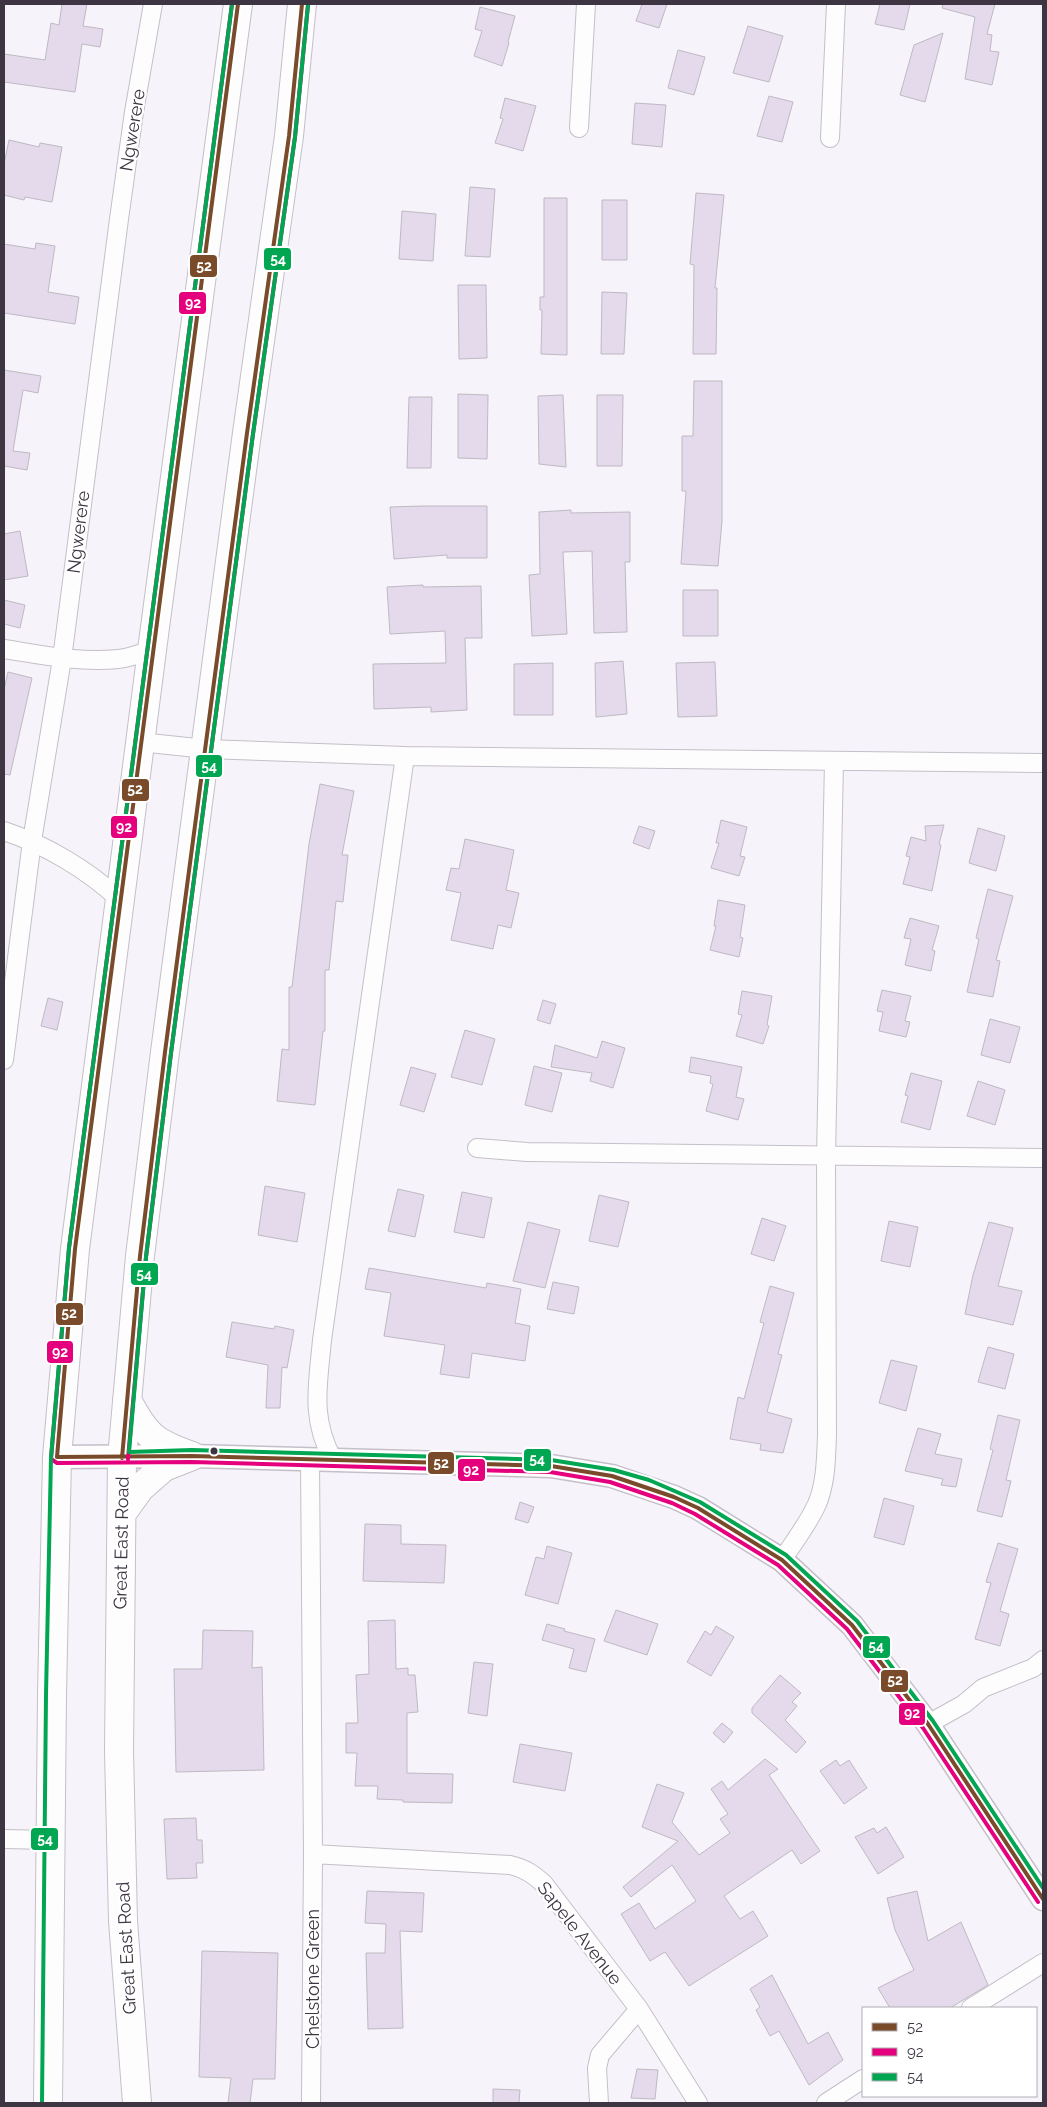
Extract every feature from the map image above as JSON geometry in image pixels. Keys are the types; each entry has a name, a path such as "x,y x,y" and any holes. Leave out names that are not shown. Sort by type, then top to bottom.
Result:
{"main road":[{"path":"48,2103 57,1457 75,1249 238,4"},
{"name":"Great East Road","path":"137,2103 122,1902 119,1751 122,1458 140,1256 162,1071 289,136 302,4"},
{"path":"127,1400 141,1426 164,1446 192,1456"},
{"path":"122,1513 140,1488 164,1468 192,1456"}],"street":[{"name":"Ngwerere","path":"4,1060 32,841 62,659 134,112 153,4"},
{"path":"580,128 586,4"},
{"path":"830,138 836,4"},
{"path":"4,649 62,659 120,659 152,650"},
{"path":"140,742 206,749 405,756 1043,763"},
{"path":"333,1460 323,1442 318,1420 317,1390 322,1340 405,756"},
{"path":"782,1560 803,1529 817,1503 825,1470 827,1435 826,1156 834,760"},
{"path":"4,831 32,841 88,875 120,900"},
{"path":"477,1148 527,1152 1043,1158"},
{"path":"57,1457 192,1456 551,1466 612,1476 647,1486 698,1508 782,1560 852,1625 928,1724 1043,1899"},
{"name":"Chelstone Green","path":"310,1459 313,1854 311,2103"},
{"path":"928,1724 964,1704 983,1688 1033,1668 1043,1660"},
{"path":"4,1839 51,1840"},
{"name":"Sapele Avenue","path":"313,1854 510,1865 521,1867 531,1872 544,1884 639,2009 698,2103"},
{"path":"973,2007 1043,1962"},
{"path":"599,2103 597,2068 600,2055 639,2009"},
{"path":"826,2103 862,2080"}],"building":[{"path":"62,4 87,4 83,26 103,29 100,47 82,44 75,92 4,82 4,54 45,60 51,23 59,25"},
{"path":"642,4 667,4 659,28 636,21"},
{"path":"880,4 910,4 904,30 875,24"},
{"path":"943,4 995,4 987,34 992,35 990,51 999,52 992,85 965,79 975,17 942,8"},
{"path":"480,7 515,16 502,66 474,56 482,31 475,29"},
{"path":"748,26 783,36 769,82 733,73"},
{"path":"943,33 925,102 900,95 914,45"},
{"path":"678,50 705,57 694,95 668,88"},
{"path":"769,96 793,102 782,142 757,136"},
{"path":"505,98 536,106 523,151 495,143 503,119 500,118"},
{"path":"635,103 666,105 662,147 632,144"},
{"path":"9,140 39,147 40,143 62,147 52,202 25,197 24,200 4,195 4,164"},
{"path":"470,187 495,189 490,257 465,256"},
{"path":"696,193 724,195 715,288 717,288 716,354 693,354 694,265 690,264"},
{"path":"544,198 567,198 567,355 541,354 542,310 540,310 540,297 544,297"},
{"path":"602,200 627,200 627,260 602,260"},
{"path":"402,211 436,214 433,261 399,259"},
{"path":"36,243 55,246 48,292 79,297 75,324 4,313 4,244 35,249"},
{"path":"458,285 486,285 487,358 459,359"},
{"path":"602,292 627,293 624,354 601,354"},
{"path":"4,370 41,376 38,393 23,390 13,451 30,453 27,470 4,466"},
{"path":"694,381 722,381 722,521 718,566 681,564 686,491 682,491 682,436 693,436"},
{"path":"458,394 488,395 487,459 458,458"},
{"path":"563,395 566,467 539,464 538,396"},
{"path":"597,395 623,395 622,466 597,466"},
{"path":"409,397 432,397 431,468 407,468"},
{"path":"487,506 487,558 447,558 447,555 394,559 390,507"},
{"path":"571,510 571,513 630,512 630,562 625,562 627,632 594,633 592,551 563,552 567,634 532,636 529,575 540,574 539,512"},
{"path":"20,531 28,576 4,580 4,534"},
{"path":"423,585 423,587 481,586 482,638 465,638 467,710 431,712 431,707 374,709 373,664 446,663 445,631 390,634 387,587"},
{"path":"683,590 718,590 718,636 683,636"},
{"path":"4,600 25,605 20,628 4,624"},
{"path":"623,661 627,714 596,717 595,663"},
{"path":"715,662 717,716 678,717 676,663"},
{"path":"553,663 553,715 514,715 514,664"},
{"path":"8,672 32,678 10,775 4,774 4,690"},
{"path":"320,784 354,791 342,855 348,855 343,902 336,901 329,970 325,970 325,1031 323,1031 315,1105 277,1101 282,1049 289,1050 289,987 292,987 309,844"},
{"path":"721,820 747,827 740,856 745,857 739,876 711,868 719,843 716,843"},
{"path":"944,825 939,844 941,845 932,891 903,884 910,857 906,856 911,837 926,841 925,826"},
{"path":"639,826 655,831 649,849 633,843"},
{"path":"978,828 1005,836 996,871 969,863"},
{"path":"465,839 514,850 506,890 519,893 511,928 498,925 493,949 451,940 461,893 446,890 451,868 459,869"},
{"path":"988,889 1013,896 996,960 1000,961 993,997 967,992 979,939 976,938"},
{"path":"718,900 745,905 740,937 743,938 739,957 710,950 716,926 714,926"},
{"path":"910,918 939,926 932,950 935,951 931,971 905,965 911,939 904,938"},
{"path":"882,990 911,996 905,1021 910,1022 906,1037 879,1031 883,1012 877,1011"},
{"path":"742,991 772,996 767,1025 769,1026 763,1044 736,1036 742,1015 738,1014"},
{"path":"48,998 63,1002 57,1030 41,1026"},
{"path":"543,1000 556,1004 550,1024 537,1020"},
{"path":"990,1019 1020,1027 1010,1063 981,1055"},
{"path":"465,1030 495,1039 482,1085 451,1077"},
{"path":"602,1041 625,1048 613,1088 590,1081 592,1073 551,1067 555,1045 597,1058"},
{"path":"691,1057 742,1067 736,1097 744,1099 738,1120 706,1111 713,1084 710,1083 711,1076 689,1072"},
{"path":"534,1066 562,1073 552,1112 525,1105"},
{"path":"411,1067 436,1074 424,1112 400,1105"},
{"path":"911,1073 942,1081 930,1130 901,1122 908,1096 905,1095"},
{"path":"978,1081 1005,1090 995,1125 967,1116"},
{"path":"265,1186 305,1193 297,1242 258,1235"},
{"path":"398,1189 424,1195 415,1237 388,1231"},
{"path":"462,1192 492,1198 484,1238 454,1232"},
{"path":"599,1195 629,1202 618,1247 589,1241"},
{"path":"762,1218 786,1226 774,1261 751,1254"},
{"path":"889,1221 918,1227 910,1267 881,1261"},
{"path":"528,1222 560,1230 545,1288 513,1281"},
{"path":"989,1222 1013,1228 998,1286 1022,1291 1013,1325 965,1314 973,1275"},
{"path":"369,1268 486,1288 487,1283 521,1289 515,1323 530,1326 525,1361 472,1353 469,1378 440,1374 445,1345 384,1336 391,1293 365,1289"},
{"path":"553,1282 579,1287 574,1314 547,1309"},
{"path":"770,1286 794,1293 778,1354 782,1355 767,1412 792,1419 783,1453 760,1450 761,1444 730,1439 738,1397 744,1399 764,1323 760,1322"},
{"path":"232,1322 274,1329 275,1326 294,1330 287,1368 282,1367 280,1408 266,1408 268,1365 226,1357"},
{"path":"988,1347 1014,1354 1005,1389 978,1382"},
{"path":"891,1360 917,1366 906,1411 879,1403"},
{"path":"998,1415 1020,1420 1006,1480 1011,1481 1002,1517 977,1511 993,1450 990,1449"},
{"path":"918,1428 941,1434 935,1454 962,1459 956,1487 941,1485 943,1479 905,1471"},
{"path":"884,1498 914,1506 904,1545 874,1537"},
{"path":"520,1502 534,1507 528,1523 515,1519"},
{"path":"365,1524 401,1525 401,1544 446,1545 444,1583 363,1581"},
{"path":"998,1543 1018,1549 1000,1611 1009,1614 1000,1646 975,1639 991,1583 986,1582"},
{"path":"547,1546 572,1553 558,1604 525,1595 536,1557 544,1559"},
{"path":"616,1610 658,1624 647,1655 604,1641"},
{"path":"395,1620 396,1669 408,1668 408,1675 415,1675 418,1712 407,1713 407,1773 453,1774 452,1803 403,1802 403,1800 377,1799 378,1786 355,1786 357,1753 346,1753 346,1723 358,1723 356,1675 369,1674 368,1621"},
{"path":"547,1624 565,1629 564,1631 595,1639 586,1672 569,1668 574,1649 542,1640"},
{"path":"716,1626 734,1637 711,1676 687,1662 705,1631 711,1635"},
{"path":"203,1630 253,1631 252,1668 262,1667 264,1770 176,1772 174,1669 202,1669"},
{"path":"474,1662 493,1664 487,1716 468,1713"},
{"path":"780,1675 801,1693 792,1702 797,1706 785,1720 806,1742 796,1753 752,1713 752,1708"},
{"path":"722,1723 733,1732 724,1743 713,1733"},
{"path":"520,1744 572,1753 565,1791 513,1782"},
{"path":"765,1759 778,1769 769,1775 820,1851 801,1864 792,1850 724,1896 740,1919 753,1911 768,1936 689,1986 665,1952 650,1961 621,1914 639,1903 655,1929 696,1901 672,1865 631,1897 623,1887 678,1841 642,1827 657,1784 684,1793 672,1822 699,1855 730,1833 720,1819 728,1814 711,1789 722,1781 728,1790"},
{"path":"836,1760 840,1766 849,1760 867,1788 844,1804 820,1771"},
{"path":"196,1818 197,1840 202,1840 203,1863 196,1863 197,1878 167,1879 164,1819"},
{"path":"886,1827 904,1857 878,1874 855,1837 874,1828 877,1833"},
{"path":"367,1891 424,1893 422,1932 400,1931 403,2028 368,2029 366,1953 385,1953 386,1924 365,1923"},
{"path":"917,1891 928,1941 961,1922 988,1985 952,2007 889,2007 878,1988 914,1970 895,1930 887,1898"},
{"path":"202,1951 278,1953 275,2079 253,2079 250,2103 228,2103 231,2078 199,2077"},
{"path":"772,1975 808,2044 828,2032 843,2060 809,2085 779,2031 770,2036 756,2010 760,2007 750,1989"},
{"path":"637,2069 658,2070 655,2099 631,2098"},
{"path":"493,2089 520,2090 519,2103 493,2103"}],"transit line":[{"name":"92","path":"232,4 69,1248 51,1459 57,1463 192,1462 550,1472 610,1482 672,1503 695,1514 778,1565 847,1629 923,1728 1038,1902"},
{"name":"54","path":"42,2103 46,1695 51,1457 69,1248 232,4"},
{"name":"52","path":"238,4 75,1249 57,1457 192,1456 551,1466 612,1476 674,1497 698,1508 782,1560 852,1625 928,1724 1043,1899"},
{"name":"52","path":"122,1458 140,1256 165,1052 247,433 289,136 302,4"},
{"name":"92","path":"128,1459 146,1257 171,1053 253,434 295,137 308,5"},
{"name":"54","path":"308,5 295,137 253,434 171,1053 146,1257 129,1452 192,1450 551,1460 614,1470 649,1480 700,1502 786,1555 857,1621 933,1721 1043,1888"}]}
